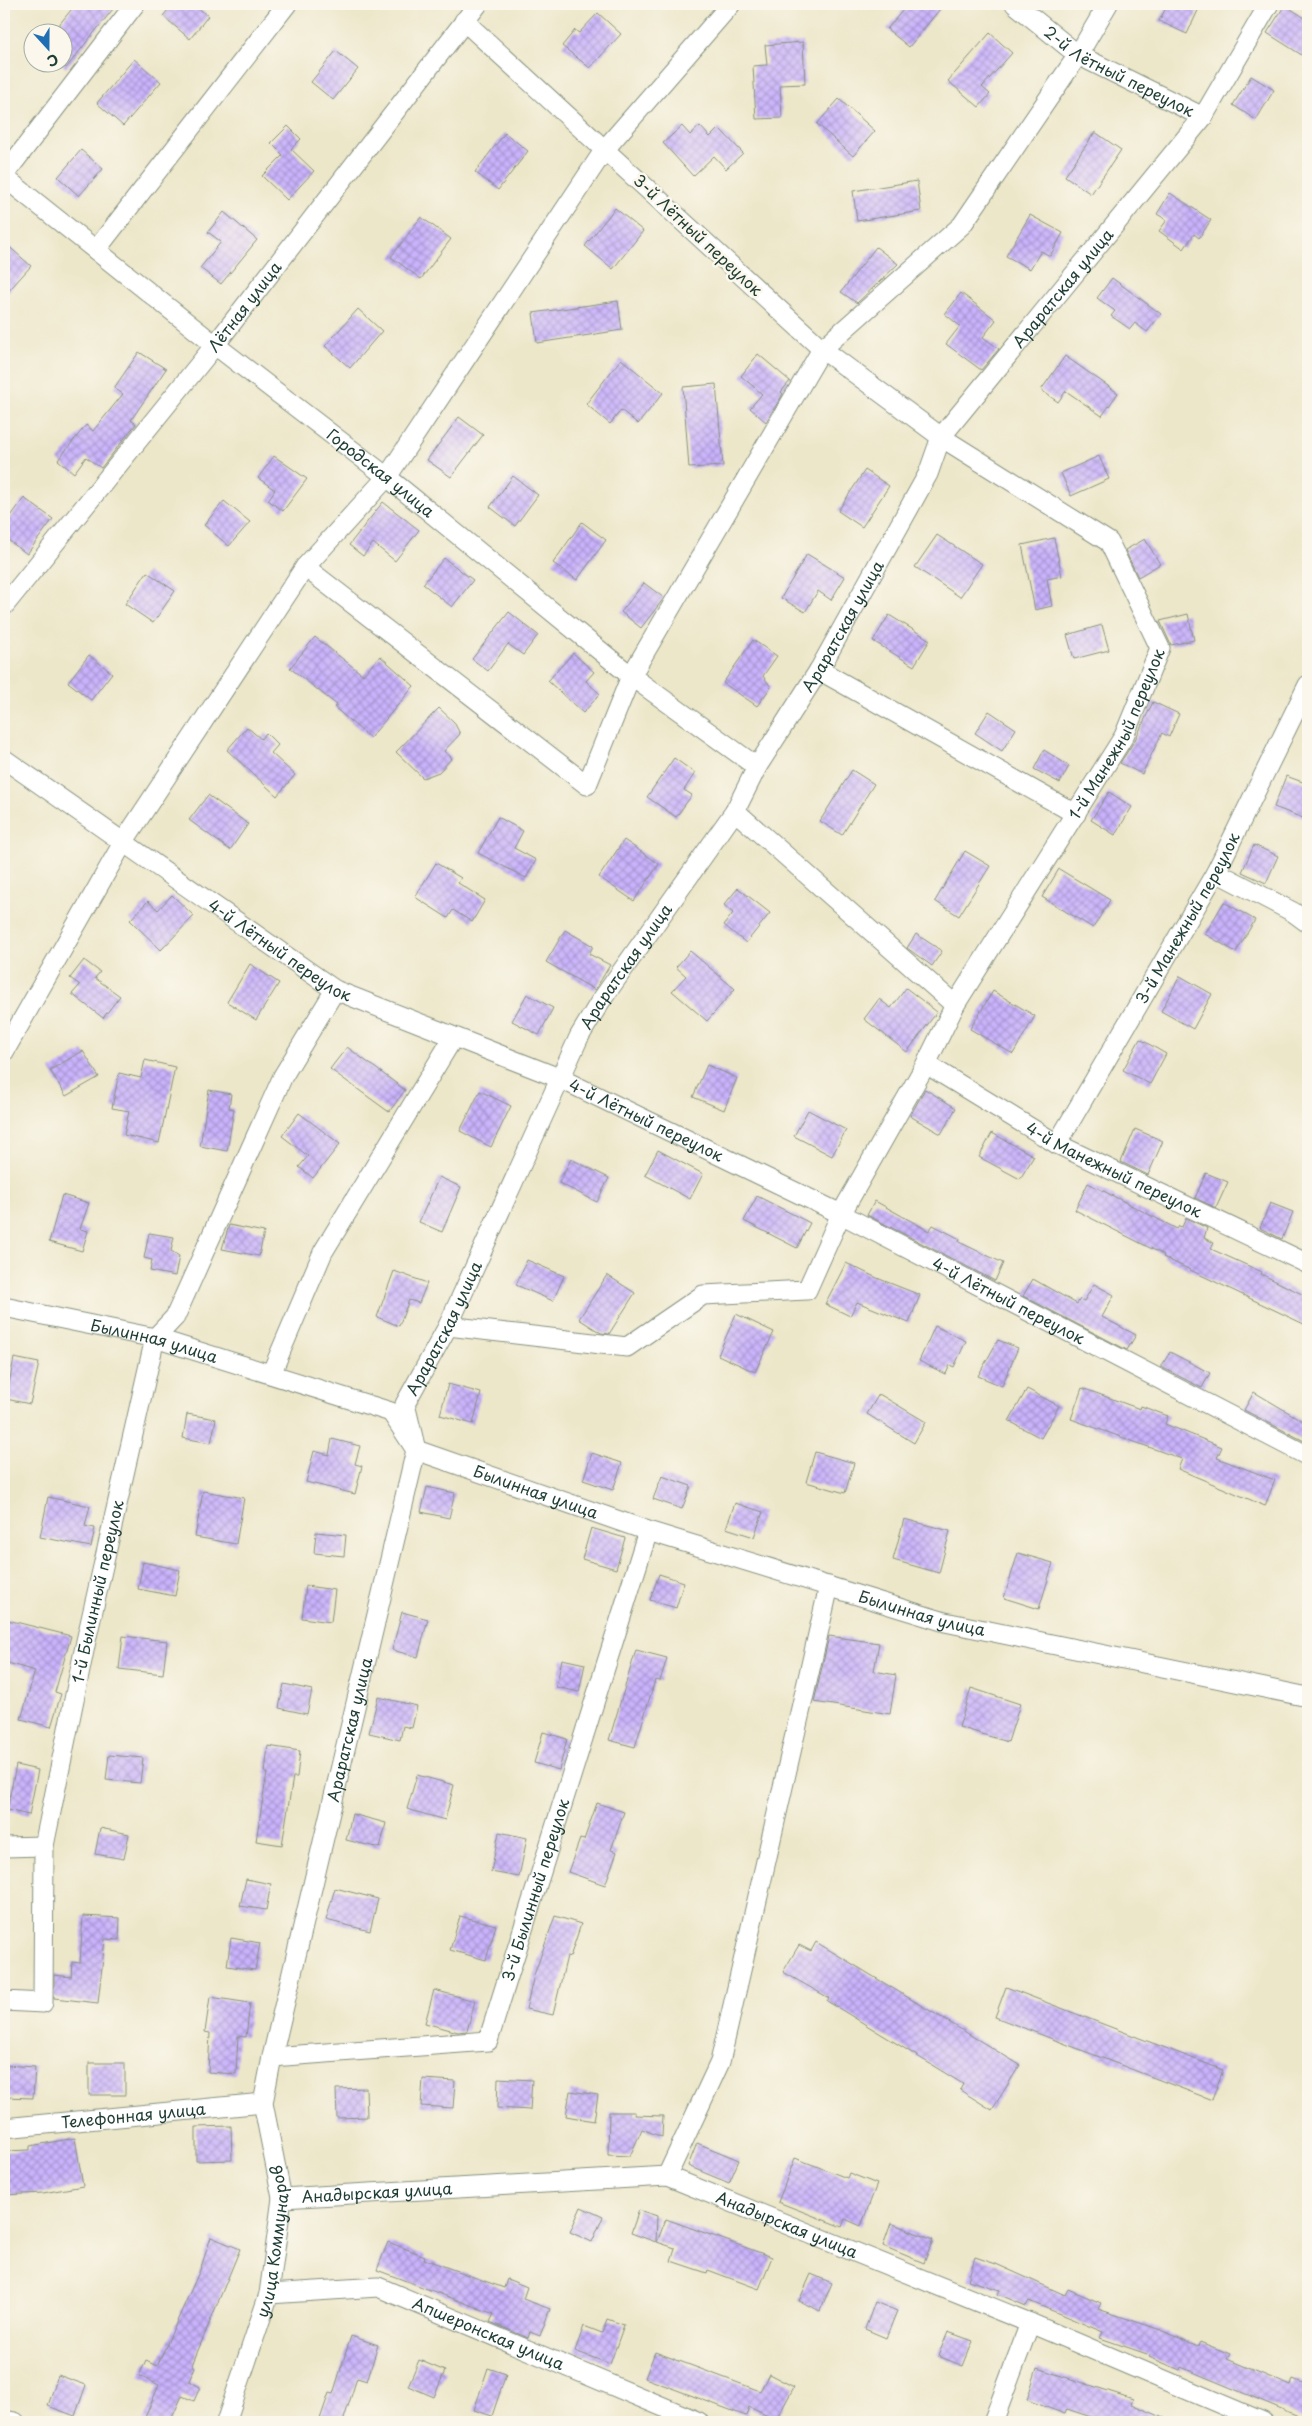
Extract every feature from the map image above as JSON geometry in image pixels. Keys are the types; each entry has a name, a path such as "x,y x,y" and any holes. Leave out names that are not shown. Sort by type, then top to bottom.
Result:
{"street":[{"path":"4,176 135,4"},
{"path":"96,250 287,4"},
{"name":"Лётная улица","path":"4,606 215,345 478,4"},
{"path":"4,1052 124,841 304,567 387,477 490,325 605,149 731,4"},
{"name":"2-й Лётный переулок","path":"1015,4 1078,55 1203,117"},
{"path":"304,567 587,785 631,676 822,349 962,226 1078,55 1108,4"},
{"name":"Араратская улица","path":"272,2057 416,1450 404,1404 448,1326 559,1078 600,1002 735,811 758,767 819,670 928,474 942,437 1203,117 1269,4"},
{"name":"3-й Лётный переулок","path":"464,21 822,349 942,437"},
{"name":"Городская улица","path":"4,176 215,345 387,477 631,676 758,767"},
{"name":"1-й Манежный переулок","path":"448,1326 627,1347 703,1295 807,1290 841,1214 926,1064 955,1006 1124,736 1160,648 1109,542 942,437"},
{"path":"819,670 1076,814"},
{"name":"3-й Манежный переулок","path":"1057,1144 1216,872 1308,685"},
{"name":"4-й Лётный переулок","path":"4,759 335,990 453,1038 559,1078 841,1214 1308,1456"},
{"path":"735,811 955,1006"},
{"path":"1216,872 1293,912 1308,923"},
{"path":"155,1338 175,1316 283,1076 335,990"},
{"path":"271,1374 323,1252 453,1038"},
{"name":"4-й Манежный переулок","path":"926,1064 1057,1144 1308,1264"},
{"name":"Былинная улица","path":"4,1307 155,1338 391,1412 416,1450 648,1532 945,1622 1308,1697"},
{"name":"1-й Былинный переулок","path":"4,2001 43,2003 44,1846 88,1632 155,1338"},
{"name":"3-й Былинный переулок","path":"272,2057 488,2040 648,1532"},
{"path":"668,2176 720,2062 829,1586"},
{"path":"4,1847 44,1846"},
{"name":"улица Коммунаров","path":"226,2422 269,2294 282,2198 263,2103 272,2057"},
{"name":"Телефонная улица","path":"4,2128 263,2103"},
{"name":"Анадырская улица","path":"282,2198 668,2176 1030,2323 1263,2422"},
{"name":"Апшеронская улица","path":"269,2294 378,2287 699,2422"},
{"path":"994,2422 1030,2323"},
{"path":"4,2420 15,2422"}],"building":[{"path":"76,4 117,4 72,60 72,22 61,22"},
{"path":"173,4 193,4 208,16 190,39 163,16"},
{"path":"908,4 944,4 909,47 887,29"},
{"path":"1168,4 1201,4 1187,34 1159,21"},
{"path":"1285,5 1308,20 1308,59 1267,33"},
{"path":"598,13 621,34 590,68 562,46 575,30 579,33"},
{"path":"990,33 1012,53 982,87 990,94 979,107 948,81"},
{"path":"803,42 805,84 780,85 782,118 756,119 753,66 767,65 765,45"},
{"path":"336,51 358,69 333,100 311,82"},
{"path":"134,59 161,82 123,126 97,103"},
{"path":"1251,76 1274,90 1256,120 1233,105"},
{"path":"839,99 875,131 853,156 817,124"},
{"path":"288,126 301,139 291,149 314,171 287,200 262,176 283,155 271,143"},
{"path":"682,126 690,135 700,126 710,137 719,128 743,153 726,169 714,156 693,176 663,143"},
{"path":"1095,132 1121,150 1091,194 1065,176"},
{"path":"505,133 528,151 498,190 475,172"},
{"path":"81,150 103,169 79,196 58,177"},
{"path":"917,181 921,211 857,221 853,191"},
{"path":"1170,193 1211,220 1199,238 1194,234 1184,249 1159,231 1167,220 1157,214"},
{"path":"615,208 643,231 613,269 585,246"},
{"path":"224,212 257,240 221,284 200,268 221,242 208,232"},
{"path":"1030,215 1063,233 1050,256 1041,251 1030,269 1006,256"},
{"path":"421,217 451,239 421,279 391,257"},
{"path":"4,242 31,266 4,296"},
{"path":"876,247 898,264 857,303 841,292"},
{"path":"1112,278 1161,314 1147,332 1135,323 1130,329 1111,316 1115,311 1097,298"},
{"path":"961,293 996,320 983,337 999,349 981,370 946,344 960,326 945,314"},
{"path":"618,301 622,330 537,343 533,313"},
{"path":"358,309 382,331 350,368 325,346"},
{"path":"139,352 166,369 131,420 136,424 101,468 86,457 74,473 58,460 86,425 93,431 123,394 114,388"},
{"path":"758,354 790,381 781,392 783,394 766,422 750,408 762,394 741,376"},
{"path":"1065,356 1118,393 1102,416 1066,391 1058,402 1041,390"},
{"path":"621,359 663,393 638,424 621,410 610,424 586,404"},
{"path":"716,384 723,466 689,468 683,387"},
{"path":"459,417 483,435 451,477 427,460"},
{"path":"274,456 307,479 283,511 268,500 275,490 258,478"},
{"path":"1099,456 1109,479 1071,496 1061,473"},
{"path":"865,470 889,486 862,527 838,511"},
{"path":"513,476 538,495 515,526 490,507"},
{"path":"24,498 53,519 27,554 4,537 4,526"},
{"path":"224,501 250,522 229,546 204,525"},
{"path":"383,502 419,530 395,561 373,543 363,556 349,545"},
{"path":"582,522 606,540 577,580 553,563"},
{"path":"937,535 982,564 960,597 915,567"},
{"path":"1054,538 1062,576 1047,579 1052,606 1035,610 1022,545"},
{"path":"1145,539 1160,564 1138,577 1125,550"},
{"path":"807,554 845,577 831,600 818,591 805,612 781,598"},
{"path":"444,558 473,580 452,607 423,584"},
{"path":"147,572 175,591 153,623 125,604"},
{"path":"644,583 664,598 641,628 621,612"},
{"path":"509,612 538,635 523,655 508,644 488,671 472,659"},
{"path":"1188,614 1194,640 1171,645 1160,621"},
{"path":"889,615 930,640 914,666 873,641"},
{"path":"1102,625 1109,650 1074,659 1067,635"},
{"path":"315,637 363,675 380,656 414,686 370,738 334,707 337,705 290,668"},
{"path":"753,640 777,656 763,676 771,687 757,706 723,683"},
{"path":"573,653 594,672 586,681 600,694 583,713 548,681"},
{"path":"89,655 112,673 91,700 68,682"},
{"path":"1153,702 1179,714 1169,737 1162,733 1142,774 1120,763 1135,740"},
{"path":"439,708 454,722 460,734 444,751 452,758 439,772 423,778 396,752"},
{"path":"989,711 1016,729 1002,751 975,733"},
{"path":"247,727 261,739 266,733 278,745 271,753 295,775 277,796 227,750"},
{"path":"1044,750 1069,766 1060,783 1034,769"},
{"path":"674,758 695,773 684,790 692,795 676,817 647,797"},
{"path":"852,770 874,784 842,835 820,821"},
{"path":"1286,776 1308,784 1308,805 1303,818 1274,807"},
{"path":"1109,792 1132,807 1115,835 1091,820"},
{"path":"208,795 248,824 230,850 189,820"},
{"path":"498,817 523,831 514,848 536,860 526,878 478,853"},
{"path":"624,840 659,864 634,901 599,877"},
{"path":"1254,845 1278,856 1266,883 1242,872"},
{"path":"965,851 990,866 959,916 935,901"},
{"path":"436,863 461,878 458,883 485,900 472,922 453,910 448,918 415,897"},
{"path":"1059,869 1110,900 1093,928 1042,897"},
{"path":"738,888 770,913 746,943 724,925 733,913 724,905"},
{"path":"172,895 194,916 161,950 130,920 148,901 158,910"},
{"path":"1224,902 1255,920 1236,952 1205,934"},
{"path":"565,930 593,946 589,954 610,965 595,990 546,962"},
{"path":"916,934 942,951 932,966 907,948"},
{"path":"690,951 735,989 707,1021 672,991 686,976 676,967"},
{"path":"84,960 100,972 95,978 120,996 103,1018 72,994 80,985 70,978"},
{"path":"250,964 279,983 256,1020 227,1002"},
{"path":"1180,976 1212,994 1193,1029 1161,1011"},
{"path":"906,988 937,1012 907,1052 864,1019 879,999 891,1008"},
{"path":"993,991 1035,1016 1013,1054 970,1029"},
{"path":"527,994 553,1008 539,1035 512,1021"},
{"path":"1140,1039 1166,1054 1150,1084 1123,1070"},
{"path":"347,1047 405,1090 389,1112 330,1069"},
{"path":"83,1051 99,1077 66,1096 50,1070"},
{"path":"145,1060 175,1067 159,1143 124,1135 129,1111 112,1108 119,1073 141,1078"},
{"path":"707,1065 737,1078 724,1110 693,1097"},
{"path":"925,1089 956,1108 941,1134 910,1116"},
{"path":"209,1090 231,1094 229,1108 234,1109 227,1151 200,1146"},
{"path":"480,1091 511,1106 491,1147 460,1131"},
{"path":"808,1110 846,1130 832,1156 794,1136"},
{"path":"299,1113 340,1144 313,1178 299,1167 308,1156 282,1136"},
{"path":"1135,1129 1163,1141 1148,1175 1121,1162"},
{"path":"992,1133 1034,1156 1020,1179 979,1157"},
{"path":"658,1150 703,1174 690,1199 645,1175"},
{"path":"571,1159 609,1178 597,1202 559,1183"},
{"path":"1206,1173 1228,1182 1216,1208 1195,1198"},
{"path":"439,1177 461,1187 442,1232 419,1222"},
{"path":"1088,1183 1177,1229 1179,1226 1182,1227 1186,1218 1207,1228 1204,1238 1214,1243 1211,1249 1262,1272 1261,1274 1308,1297 1308,1326 1163,1257 1164,1255 1075,1210"},
{"path":"62,1195 89,1203 80,1229 88,1231 82,1251 49,1242"},
{"path":"757,1196 810,1223 797,1248 744,1221"},
{"path":"875,1201 929,1231 933,1225 960,1239 959,1242 1003,1263 995,1281 867,1215"},
{"path":"1270,1203 1293,1212 1282,1239 1260,1228"},
{"path":"229,1225 264,1232 259,1256 222,1249"},
{"path":"149,1233 174,1237 171,1251 179,1256 175,1276 150,1271 152,1260 144,1258"},
{"path":"527,1260 564,1276 553,1301 516,1285"},
{"path":"846,1263 920,1295 909,1323 857,1302 850,1316 825,1304"},
{"path":"394,1271 427,1283 419,1303 409,1300 399,1326 377,1317"},
{"path":"607,1275 635,1293 609,1334 601,1333 579,1319"},
{"path":"1033,1279 1077,1304 1080,1299 1084,1301 1094,1284 1114,1295 1102,1317 1136,1335 1127,1350 1023,1296"},
{"path":"736,1314 774,1332 755,1372 718,1355"},
{"path":"935,1326 966,1341 954,1367 950,1365 946,1374 919,1361"},
{"path":"998,1340 1018,1348 1002,1386 978,1376"},
{"path":"1170,1352 1210,1373 1202,1388 1161,1367"},
{"path":"14,1358 39,1363 30,1404 6,1399"},
{"path":"448,1384 481,1393 473,1424 440,1415"},
{"path":"1082,1388 1140,1409 1141,1406 1168,1416 1165,1424 1222,1447 1217,1458 1275,1480 1265,1506 1178,1469 1182,1459 1071,1419"},
{"path":"1027,1389 1059,1406 1041,1438 1009,1421"},
{"path":"1254,1392 1308,1424 1308,1443 1244,1410"},
{"path":"879,1394 926,1422 914,1443 867,1414"},
{"path":"187,1414 216,1419 211,1443 183,1438"},
{"path":"332,1439 360,1446 355,1464 362,1466 355,1494 306,1482 314,1451 329,1455"},
{"path":"815,1452 854,1463 845,1493 806,1482"},
{"path":"592,1453 622,1463 613,1490 583,1480"},
{"path":"662,1476 691,1486 682,1509 653,1499"},
{"path":"427,1487 455,1493 449,1518 421,1512"},
{"path":"203,1491 244,1498 236,1544 195,1537"},
{"path":"48,1497 90,1506 85,1526 95,1528 91,1547 40,1537"},
{"path":"735,1503 763,1512 754,1537 726,1528"},
{"path":"904,1519 950,1531 939,1573 893,1560"},
{"path":"591,1528 625,1538 616,1569 582,1559"},
{"path":"316,1532 346,1535 344,1556 314,1553"},
{"path":"1018,1553 1053,1563 1039,1609 1004,1598"},
{"path":"143,1562 180,1570 175,1596 138,1589"},
{"path":"659,1574 684,1582 676,1608 650,1600"},
{"path":"306,1586 335,1590 331,1622 302,1618"},
{"path":"402,1612 428,1619 418,1657 392,1650"},
{"path":"4,1619 71,1636 55,1692 61,1694 51,1727 21,1719 35,1671 4,1662"},
{"path":"123,1636 167,1641 163,1674 119,1669"},
{"path":"829,1636 879,1643 874,1671 896,1675 890,1714 814,1702"},
{"path":"636,1650 667,1658 660,1681 655,1680 635,1747 609,1740"},
{"path":"562,1659 585,1664 579,1692 556,1687"},
{"path":"284,1684 312,1690 307,1714 279,1708"},
{"path":"971,1688 1020,1704 1008,1742 959,1727"},
{"path":"378,1697 417,1706 412,1728 403,1726 400,1740 369,1733"},
{"path":"543,1732 567,1739 559,1770 534,1763"},
{"path":"268,1746 300,1751 297,1777 293,1777 282,1845 256,1841 267,1773 265,1773"},
{"path":"109,1755 143,1758 140,1783 106,1780"},
{"path":"16,1765 38,1770 29,1815 7,1810"},
{"path":"417,1775 454,1785 445,1820 407,1809"},
{"path":"597,1803 624,1812 611,1850 617,1852 605,1885 568,1872 580,1839 584,1840"},
{"path":"352,1814 386,1823 380,1848 346,1840"},
{"path":"100,1828 129,1834 124,1859 95,1854"},
{"path":"499,1832 527,1838 519,1877 491,1872"},
{"path":"246,1879 271,1884 266,1910 240,1906"},
{"path":"335,1888 378,1899 370,1931 326,1920"},
{"path":"83,1916 120,1918 119,1940 105,1939 98,2003 54,1998 54,1975 71,1977 72,1962 80,1963"},
{"path":"460,1916 496,1925 486,1960 450,1950"},
{"path":"555,1916 581,1924 570,1957 567,1956 553,2015 526,2009 534,1975"},
{"path":"231,1938 260,1943 255,1970 227,1966"},
{"path":"816,1942 1020,2065 992,2110 960,2090 963,2084 827,2001 829,1998 783,1972 799,1945 811,1951"},
{"path":"1006,1987 1223,2070 1212,2100 995,2017"},
{"path":"434,1990 475,2001 467,2031 458,2032 425,2023"},
{"path":"210,1997 250,2003 246,2037 238,2036 236,2074 208,2072 210,2033 205,2032"},
{"path":"89,2063 125,2063 125,2095 89,2095"},
{"path":"4,2065 35,2067 33,2098 4,2097"},
{"path":"498,2078 532,2080 530,2110 497,2108"},
{"path":"423,2079 455,2081 453,2108 421,2106"},
{"path":"366,2088 367,2117 337,2118 336,2089"},
{"path":"570,2091 598,2095 594,2121 566,2116"},
{"path":"609,2112 635,2112 635,2115 663,2116 662,2137 642,2129 630,2156 608,2155"},
{"path":"231,2126 232,2160 196,2161 196,2127"},
{"path":"75,2138 83,2186 43,2193 4,2195 4,2151 30,2150 30,2146"},
{"path":"697,2143 739,2160 729,2183 688,2166"},
{"path":"795,2158 847,2178 849,2173 877,2184 861,2226 845,2219 842,2227 778,2202"},
{"path":"581,2207 603,2217 592,2242 570,2232"},
{"path":"639,2210 657,2216 656,2242 631,2233"},
{"path":"666,2219 772,2257 759,2289 708,2270 707,2273 671,2261 675,2248 657,2242"},
{"path":"891,2223 933,2240 924,2263 883,2246"},
{"path":"211,2237 240,2249 192,2365 195,2367 189,2381 200,2387 194,2401 182,2396 170,2422 143,2422 159,2385 139,2376 146,2361 157,2366 200,2270"},
{"path":"388,2242 425,2256 424,2259 504,2288 507,2279 527,2287 523,2299 550,2309 540,2336 530,2332 528,2338 490,2322 494,2314 377,2270"},
{"path":"975,2257 996,2264 1065,2295 1068,2289 1101,2303 1098,2309 1161,2330 1198,2346 1200,2342 1230,2354 1227,2359 1291,2386 1293,2379 1308,2385 1308,2420 1181,2367 1180,2370 1149,2357 1150,2355 1100,2338 1103,2332 1029,2301 1026,2306 998,2294 1000,2290 968,2280"},
{"path":"811,2274 832,2283 820,2311 799,2301"},
{"path":"875,2302 897,2311 886,2338 865,2329"},
{"path":"607,2319 624,2325 610,2364 575,2351 584,2326 602,2333"},
{"path":"948,2332 973,2341 963,2366 938,2356"},
{"path":"351,2336 378,2345 367,2381 357,2378 343,2422 319,2422 329,2393 333,2394"},
{"path":"655,2352 760,2391 769,2374 794,2387 776,2420 749,2407 746,2416 645,2378"},
{"path":"419,2360 445,2371 434,2397 408,2386"},
{"path":"488,2368 506,2374 492,2416 474,2410"},
{"path":"1037,2368 1133,2399 1131,2404 1174,2422 1106,2422 1067,2409 1065,2414 1027,2400"},
{"path":"58,2375 86,2385 75,2416 48,2406"}]}
